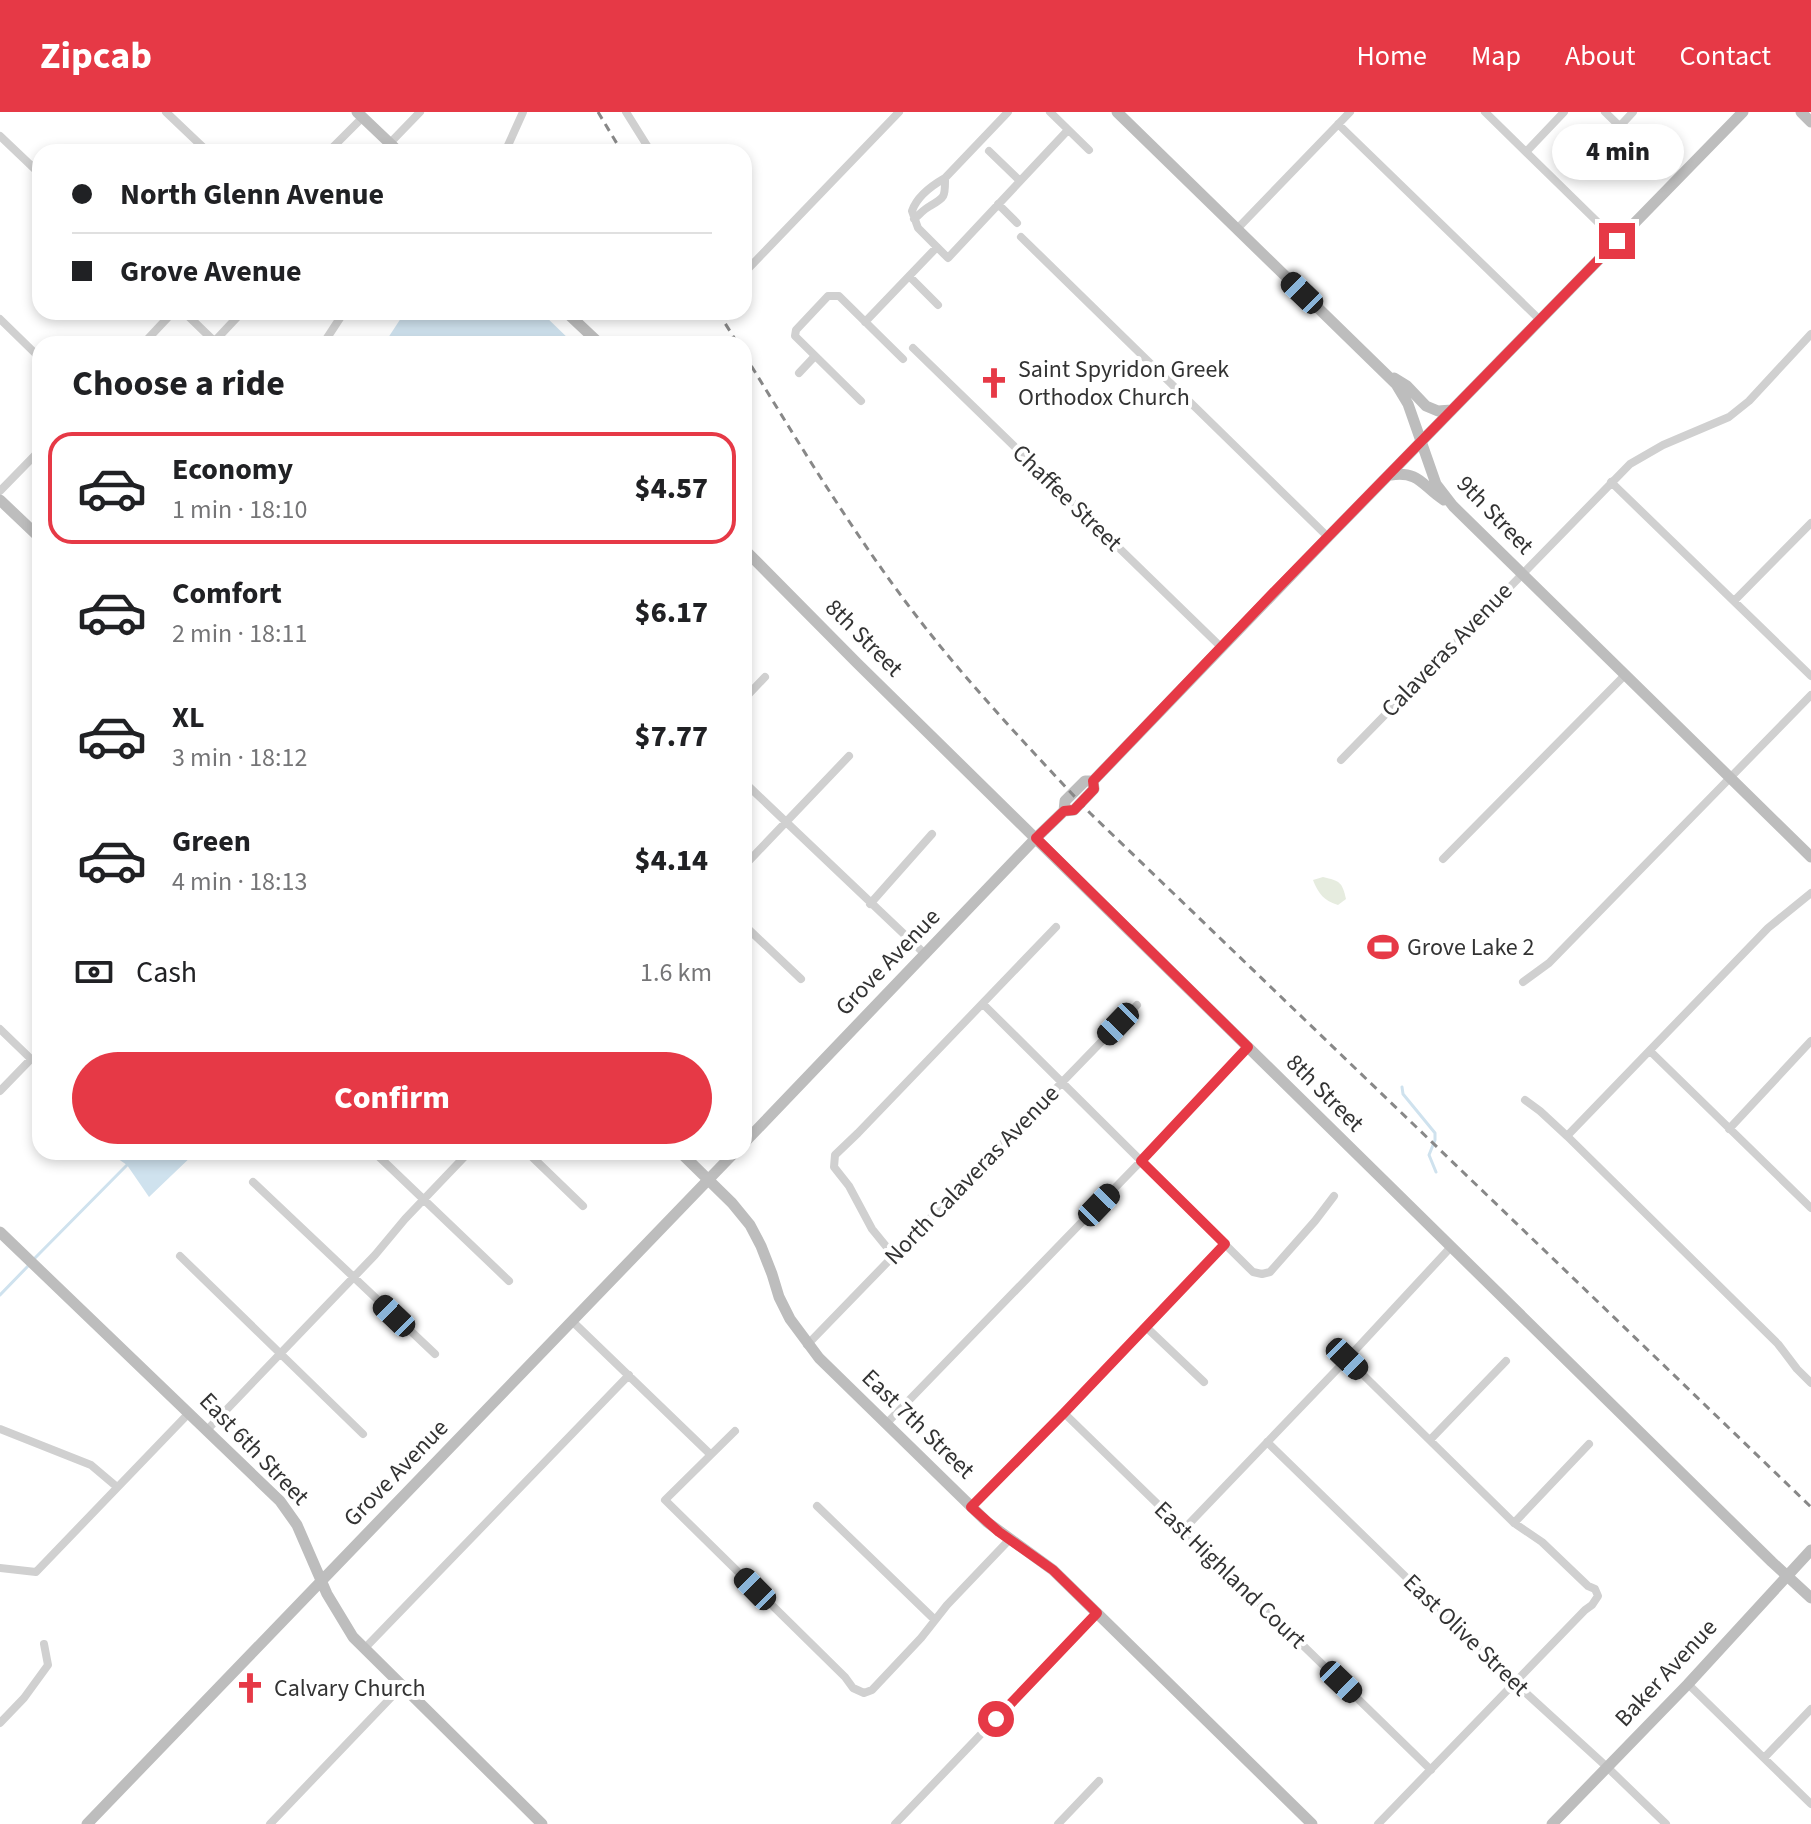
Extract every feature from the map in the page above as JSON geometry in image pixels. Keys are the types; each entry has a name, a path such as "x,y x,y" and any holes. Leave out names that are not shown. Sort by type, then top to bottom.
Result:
{"street":[{"path":"166,112 200,144"},
{"path":"397,144 420,112"},
{"path":"509,144 523,112"},
{"path":"626,112 646,144"},
{"path":"752,265 899,112"},
{"path":"1008,112 945,178 915,202 912,211 918,228 948,258 1068,130"},
{"path":"1050,112 1089,150"},
{"name":"9th Street","path":"1117,112 1396,384 1408,404 1436,484 1453,506 1811,857"},
{"path":"1237,229 1350,112"},
{"path":"1485,112 1617,241"},
{"path":"1526,152 1564,112"},
{"path":"1605,112 1651,157"},
{"path":"1620,126 1633,112"},
{"name":"Grove Avenue","path":"752,1135 1064,811 1065,801 1085,781 1093,781 1743,112"},
{"path":"1801,112 1811,122"},
{"path":"335,144 360,115 390,144"},
{"path":"1338,124 1540,320"},
{"path":"0,136 32,166"},
{"path":"989,151 1020,181"},
{"path":"914,219 941,201 945,195 945,178"},
{"path":"923,194 930,206"},
{"path":"998,204 1017,223"},
{"path":"1021,237 1328,537"},
{"path":"865,322 937,247"},
{"path":"909,276 938,305"},
{"path":"861,401 795,336 796,330 828,296 839,296 903,359"},
{"path":"0,319 32,350"},
{"path":"150,336 166,320"},
{"path":"191,320 206,336"},
{"path":"220,336 235,320"},
{"path":"574,320 592,336"},
{"name":"Calaveras Avenue","path":"1341,760 1630,464 1663,445 1729,417 1749,401 1811,334"},
{"name":"Chaffee Street","path":"913,348 1222,648"},
{"path":"799,373 815,356"},
{"path":"1382,371 1407,386 1426,406 1438,411 1453,410"},
{"path":"0,491 32,458"},
{"path":"1390,475 1413,475 1453,506"},
{"path":"1611,482 1811,676"},
{"path":"0,500 32,530"},
{"path":"1734,601 1811,523"},
{"name":"8th Street","path":"752,557 1450,1248 1811,1598"},
{"path":"1443,859 1625,675"},
{"path":"752,691 765,677"},
{"path":"1523,982 1549,963 1811,695"},
{"path":"752,858 849,756"},
{"path":"752,790 926,955"},
{"path":"870,904 932,834"},
{"path":"1567,1136 1768,928 1811,893"},
{"path":"894,1256 872,1229 849,1186 834,1167 835,1155 1056,927"},
{"path":"752,933 801,979"},
{"path":"983,1004 1253,1272 1270,1272 1334,1196"},
{"name":"North Calaveras Avenue","path":"807,1345 1137,1005"},
{"path":"0,1029 31,1059 0,1091"},
{"path":"1729,1129 1811,1041"},
{"path":"886,1424 1248,1047"},
{"path":"1650,1051 1811,1208"},
{"path":"1525,1100 1567,1136 1778,1344 1811,1383"},
{"path":"383,1160 509,1281"},
{"path":"207,1430 461,1160"},
{"path":"535,1160 583,1206"},
{"name":"East 7th Street","path":"688,1160 750,1225 784,1308 807,1345 987,1522 1053,1570 1312,1824"},
{"name":"Grove Avenue","path":"87,1824 728,1160"},
{"path":"253,1182 435,1354"},
{"name":"East 6th Street","path":"0,1232 262,1482 288,1512 344,1624 364,1649 542,1824"},
{"path":"971,1507 1225,1244"},
{"path":"1184,1529 1450,1248"},
{"path":"180,1256 363,1434"},
{"path":"572,1321 710,1454"},
{"path":"1146,1327 1204,1382"},
{"path":"1347,1359 1514,1523 1542,1542 1595,1589 1598,1596 1378,1824"},
{"path":"1430,1440 1506,1361"},
{"path":"364,1649 629,1375"},
{"path":"0,1568 36,1572 189,1413"},
{"name":"East Highland Court","path":"1064,1413 1431,1770"},
{"path":"0,1429 91,1465 117,1487"},
{"path":"735,1431 665,1500 853,1688 864,1693 872,1690 1010,1539"},
{"name":"East Olive Street","path":"1267,1442 1515,1683 1666,1824"},
{"path":"1514,1523 1589,1444"},
{"path":"817,1506 935,1620"},
{"name":"Baker Avenue","path":"1552,1824 1688,1684 1811,1550"},
{"path":"895,1824 1097,1613"},
{"path":"0,1723 24,1698 48,1665 44,1644"},
{"path":"1688,1684 1811,1804"},
{"path":"270,1824 402,1686"},
{"path":"1764,1758 1811,1709"},
{"path":"1058,1824 1099,1781"}],"shaded area":[{"path":"1323,877 1339,883 1346,899 1338,905 1322,896 1313,880"}],"water":[{"path":"400,320 549,320 566,336 389,336"},
{"path":"120,1160 188,1160 149,1197 127,1165"}],"waterway":[{"path":"1402,1087 1403,1094 1435,1133 1429,1155 1436,1172"},
{"path":"34,1259 127,1165"},
{"path":"0,1295 29,1265"}],"railway":[{"path":"598,112 617,144"},
{"path":"723,320 733,336"},
{"path":"752,367 829,490 897,590 961,671 1046,766 1090,813 1811,1507"}],"place":[{"name":"Saint Spyridon Greek Orthodox Church","path":"994,383"},
{"name":"Grove Lake 2","path":"1383,947"},
{"name":"Calvary Church","path":"250,1688"}],"route":[{"path":"996,1719 1097,1613 1053,1570 999,1532 971,1507 1225,1244 1141,1161 1248,1047 1036,838 1064,811 1074,810 1081,803 1094,789 1093,781 1617,241"}]}
